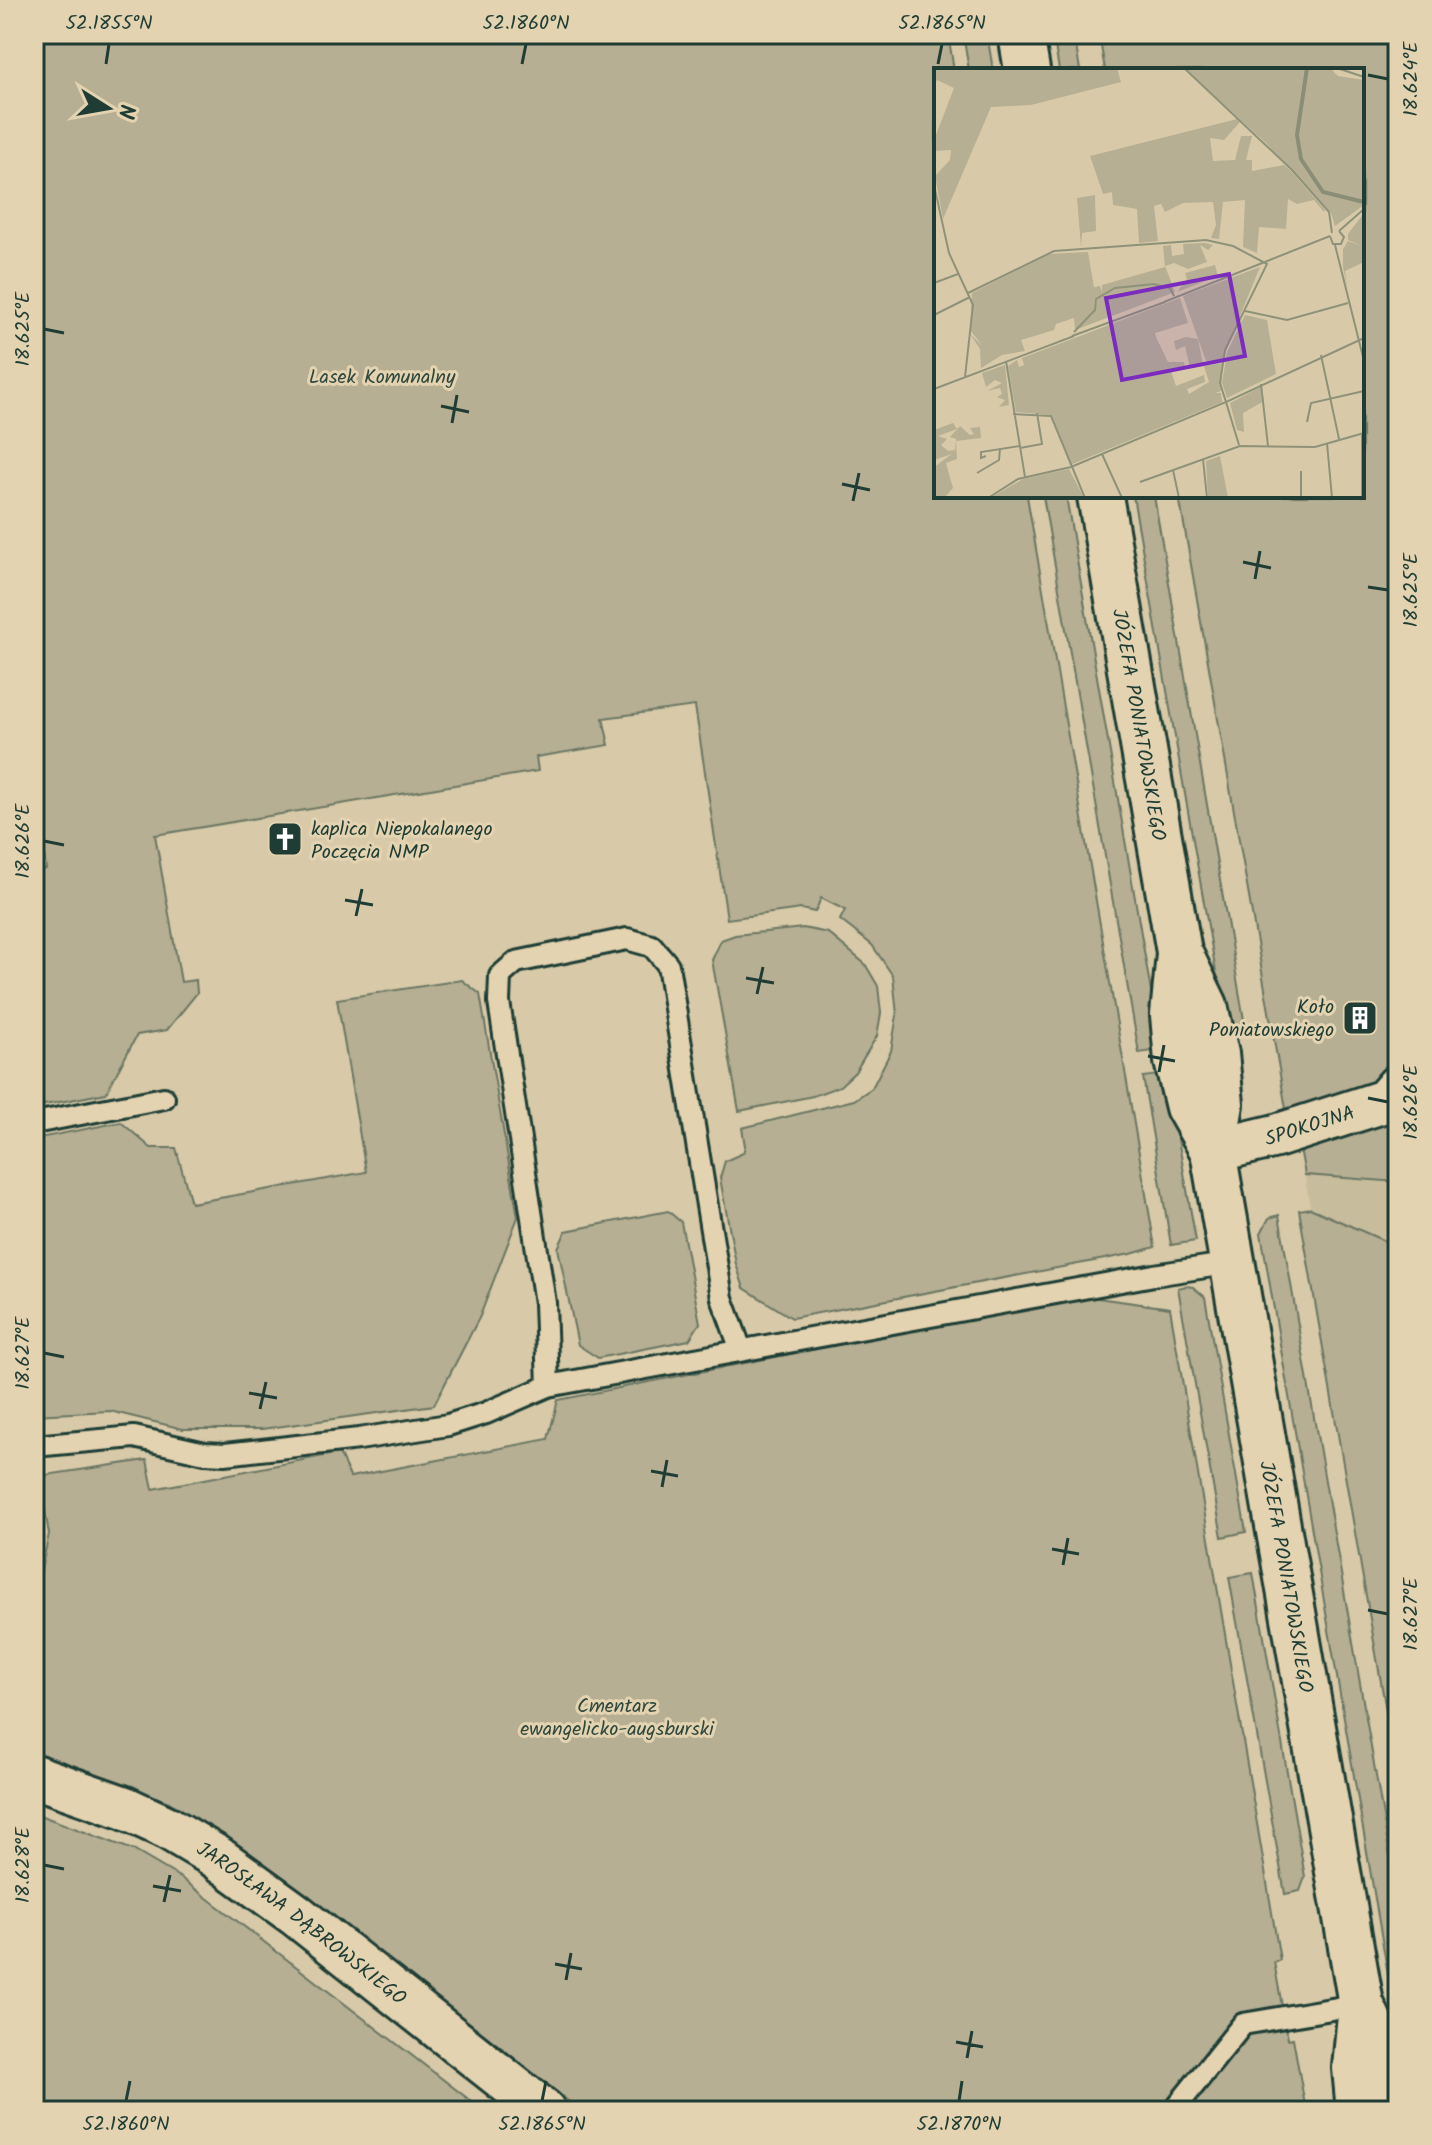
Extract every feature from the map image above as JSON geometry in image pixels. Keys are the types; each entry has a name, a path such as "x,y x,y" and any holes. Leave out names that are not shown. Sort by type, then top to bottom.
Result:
{"street":[{"path":"1021,34 1027,68"},
{"name":"JÓZEFA PONIATOWSKIEGO","path":"1100,498 1179,952 1173,1015 1177,1061 1188,1107 1213,1151 1361,2004 1355,2068 1359,2111"},
{"name":"SPOKOJNA","path":"1213,1151 1276,1136 1385,1101 1398,1086"},
{"name":"JAROSŁAWA DĄBROWSKIEGO","path":"34,1776 125,1808 168,1828 215,1856 295,1914 544,2111"},
{"name":"JÓZEFA PONIATOWSKIEGO","path":"1361,2004 1387,2059 1398,2111"}],"lane":[{"path":"548,1386 545,1303 499,1002 500,976 516,962 627,939 652,946 668,965 722,1298 741,1350"},
{"path":"34,1123 164,1098"},
{"path":"34,1446 134,1437 205,1453 225,1454 359,1439 448,1425 486,1413 548,1386 1232,1263"},
{"path":"1178,2105 1243,2024 1361,2004"}],"shaded area":[{"path":"1398,1129 1398,1721 1300,1148"}],"green space":[{"name":"Lasek Komunalny","path":"34,34 948,34 954,68 934,68 934,498 1027,498 1155,1247 792,1318 744,1288 736,1264 720,1178 725,1161 743,1153 742,1128 854,1100 872,1088 891,1051 897,1015 893,976 872,945 840,920 845,910 821,898 815,912 801,909 727,919 695,706 603,718 609,745 536,757 538,771 155,835 181,982 196,980 197,993 167,1030 137,1035 106,1093 34,1107 34,871 46,869 42,836 34,837"},
{"path":"963,34 987,34 993,68 969,68"},
{"path":"1053,34 1074,34 1080,68 1059,68"},
{"path":"1099,34 1398,34 1398,1182 1305,1175 1300,1148 1286,1109 1179,498 1364,498 1364,68 1105,68"},
{"path":"1043,498 1066,498 1161,1050 1139,1053"},
{"path":"1133,498 1154,498 1244,1020 1239,1037 1227,1035"},
{"path":"803,928 828,933 865,964 878,986 881,1013 877,1036 855,1072 840,1086 813,1096 739,1111 712,960 721,940 735,935"},
{"path":"462,980 480,994 518,1217 480,1316 434,1405 262,1429 183,1429 110,1411 34,1415 34,1139 121,1122 151,1148 176,1148 191,1203 366,1172 337,999"},
{"path":"1158,1075 1168,1082 1196,1241 1171,1245 1143,1077"},
{"path":"1310,1208 1398,1247 1398,1780 1299,1210"},
{"path":"668,1211 681,1222 700,1323 689,1340 598,1358 578,1345 558,1248 566,1231"},
{"path":"1279,1215 1398,1903 1398,2033 1261,1233 1269,1218"},
{"path":"1193,1287 1205,1297 1246,1532 1222,1537 1178,1288"},
{"name":"Cmentarz ewangelicko-augsburski","path":"1083,1296 1170,1308 1280,1960 1274,1962 1288,2039 1293,2038 1306,2111 581,2111 255,1859 169,1802 34,1753 34,1602 49,1534 39,1476 147,1460 153,1489 339,1453 350,1477 548,1439 558,1400"},
{"path":"1253,1573 1305,1877 1300,1891 1285,1894 1229,1577"},
{"path":"34,1813 133,1850 181,1878 484,2111 34,2111"}],"place":[{"name":"kaplica Niepokalanego Poczęcia NMP","path":"285,839"},
{"name":"Koło Poniatowskiego","path":"1360,1018"}]}
